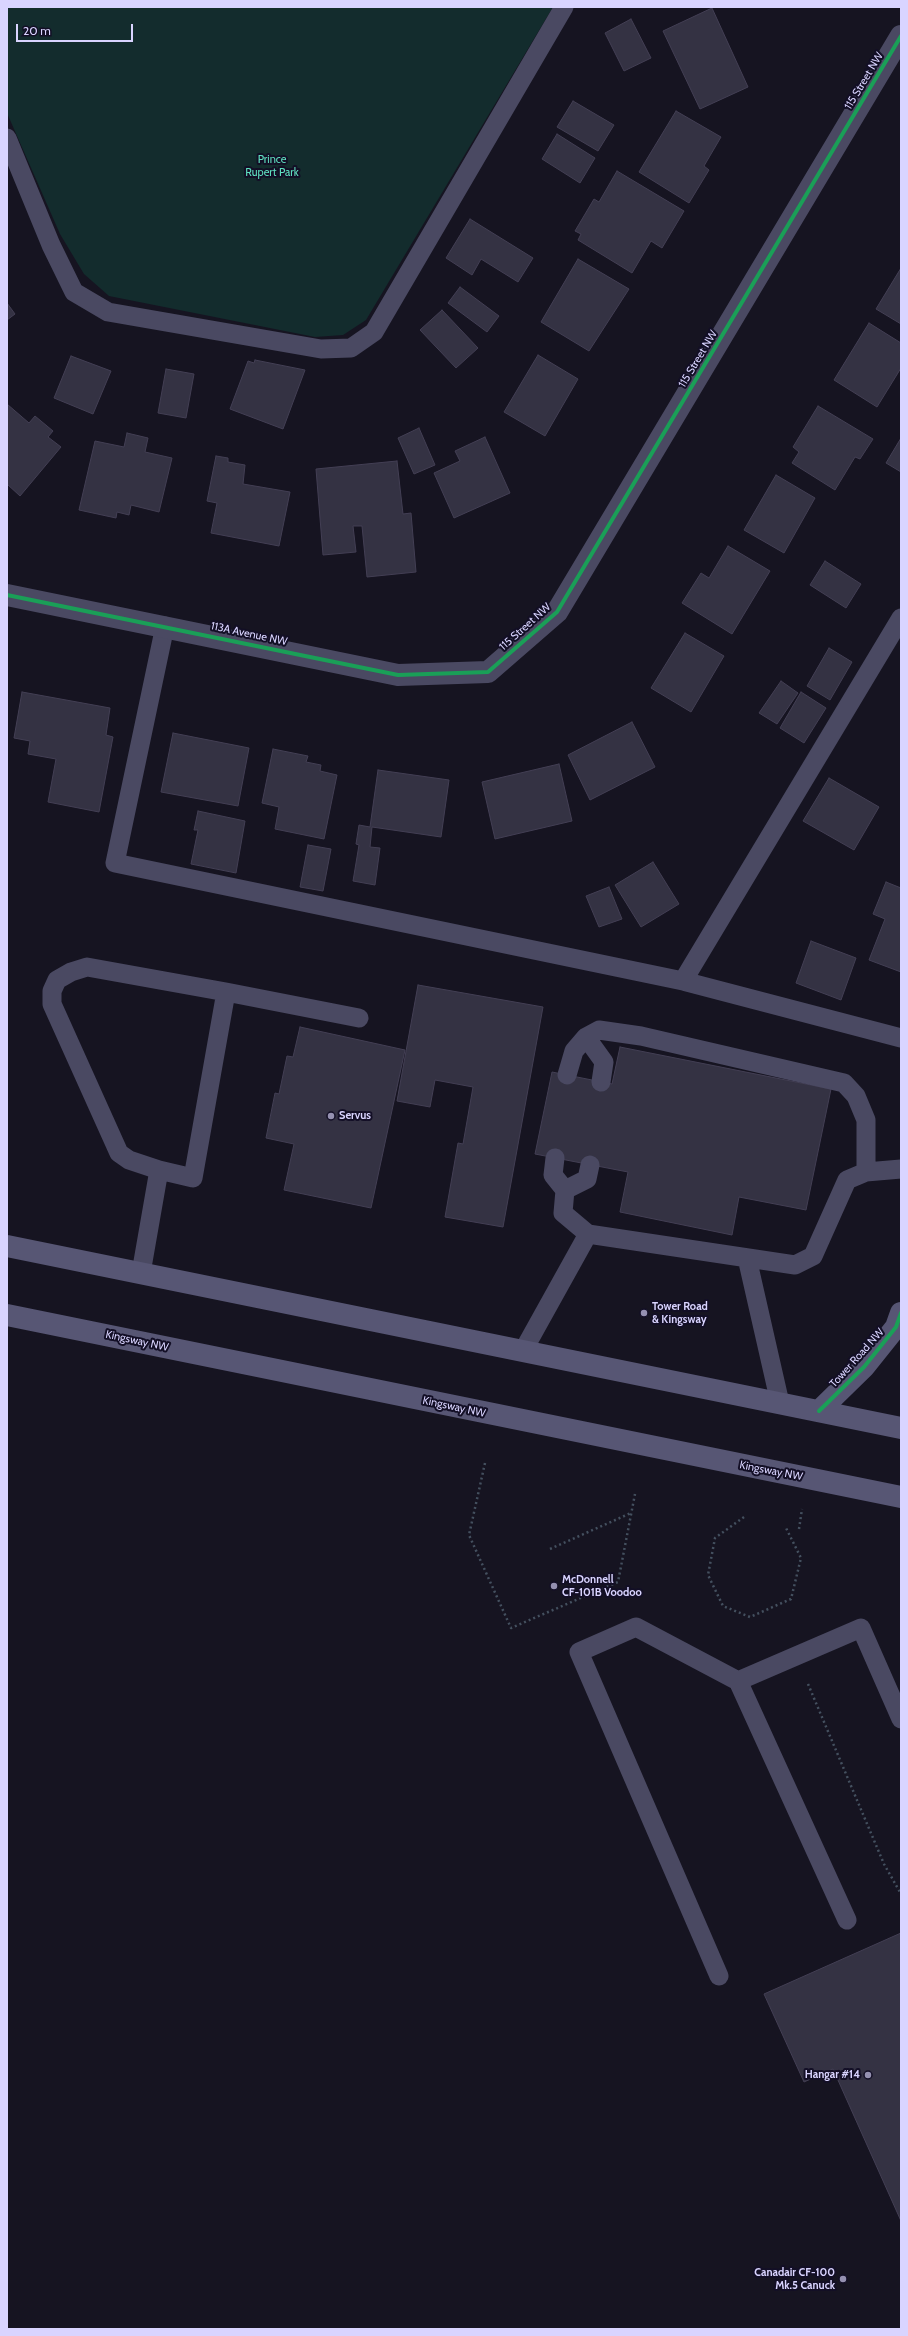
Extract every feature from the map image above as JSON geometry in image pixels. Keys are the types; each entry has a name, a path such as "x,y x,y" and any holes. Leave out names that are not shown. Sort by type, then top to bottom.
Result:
{"main road":[{"path":"7,1246 901,1428"},
{"name":"Tower Road NW","path":"820,1411 864,1367 892,1333 901,1313"},
{"name":"Kingsway NW","path":"7,1314 901,1497"}],"street":[{"name":"115 Street NW","path":"488,672 557,612 901,36"},
{"name":"113A Avenue NW","path":"7,595 165,626 398,675 488,672"}],"lane":[{"path":"7,138 51,245 74,292 108,312 321,349 351,348 374,332 564,7"},
{"path":"683,980 901,618"},
{"path":"165,626 115,864 683,980 901,1038"},
{"path":"226,992 193,1178 159,1170 129,1160 120,1153 68,1042 52,1004 52,991 57,980 71,972 87,967 226,992 359,1018"},
{"path":"567,1075 574,1051 586,1037 599,1030 641,1036 844,1083 856,1096 866,1120 866,1172"},
{"path":"586,1037 604,1062 601,1082"},
{"path":"555,1158 553,1175 565,1190 563,1213 588,1234 795,1265 812,1256 847,1180 866,1172 901,1169"},
{"path":"565,1190 587,1179 590,1165"},
{"path":"141,1273 159,1170"},
{"path":"523,1351 588,1234"},
{"path":"747,1258 780,1403"},
{"path":"719,1976 579,1652 636,1627 738,1681 848,1920"},
{"path":"738,1681 861,1628 901,1719"}],"path":[{"path":"485,1463 469,1535 511,1628 618,1582 635,1494"},
{"path":"550,1549 631,1513"},
{"path":"744,1517 715,1538 708,1575 723,1606 750,1617 792,1599 801,1558 785,1526"},
{"path":"796,1656 884,1864 901,1894"}],"green space":[{"name":"Prince Rupert Park","path":"7,7 553,7 366,320 343,335 315,337 109,296 84,274 60,234 7,113"}],"building":[{"path":"712,8 748,87 700,109 663,31"},
{"path":"631,19 651,58 624,71 605,33"},
{"path":"573,101 614,125 598,151 557,127"},
{"path":"676,111 721,137 704,166 709,170 689,203 639,172"},
{"path":"557,134 595,158 580,183 542,159"},
{"path":"617,171 684,211 662,248 651,241 632,273 578,240 581,234 575,231 594,199 599,202"},
{"path":"470,219 533,258 518,282 481,259 472,275 446,258"},
{"path":"578,259 629,289 589,351 541,322"},
{"path":"901,268 901,324 876,309"},
{"path":"460,287 499,316 487,332 448,303"},
{"path":"7,303 15,314 7,320"},
{"path":"442,310 478,348 456,368 420,330"},
{"path":"869,323 901,343 901,368 877,407 834,380"},
{"path":"538,355 578,379 545,436 504,412"},
{"path":"71,356 111,371 93,414 54,398"},
{"path":"255,360 305,370 283,429 230,409 248,361 254,363"},
{"path":"166,369 194,374 186,418 158,413"},
{"path":"7,404 29,423 35,416 53,431 48,437 61,447 20,496 7,484"},
{"path":"818,406 873,439 860,459 855,457 835,490 792,463 799,452 793,447"},
{"path":"419,428 435,465 414,474 398,438"},
{"path":"127,433 148,438 145,452 172,458 159,512 131,505 129,515 117,512 116,518 79,510 95,441 124,447"},
{"path":"485,437 510,493 454,518 434,473 460,461 455,451"},
{"path":"901,438 901,472 886,463"},
{"path":"216,456 228,458 228,462 245,465 243,484 290,492 279,546 211,533 217,503 207,501"},
{"path":"397,461 403,514 411,513 416,572 367,577 362,526 353,526 356,552 323,555 316,469"},
{"path":"776,475 815,498 784,553 744,530"},
{"path":"728,546 770,571 732,634 682,603 701,573 709,578"},
{"path":"825,561 861,584 846,608 810,585"},
{"path":"685,633 724,656 691,712 651,688"},
{"path":"829,648 852,662 830,700 807,686"},
{"path":"781,681 798,693 777,724 759,713"},
{"path":"22,692 110,708 106,735 113,737 99,812 48,802 56,759 28,754 30,741 14,738"},
{"path":"801,692 826,708 804,743 780,728"},
{"path":"632,722 655,767 590,800 568,755"},
{"path":"173,733 249,748 238,806 161,792"},
{"path":"273,749 308,756 306,762 321,765 320,771 337,775 324,839 275,829 279,807 262,803"},
{"path":"559,764 572,821 495,839 482,782"},
{"path":"378,770 449,780 441,837 372,827 370,847 380,848 375,885 353,881 359,845 356,844 359,825 370,827"},
{"path":"829,778 879,807 854,850 803,821"},
{"path":"198,811 245,821 236,873 191,864 198,830 194,830"},
{"path":"308,845 331,849 323,891 300,887"},
{"path":"653,862 679,904 641,927 615,885"},
{"path":"886,882 901,888 901,972 869,960 885,919 873,914"},
{"path":"609,887 622,919 599,927 586,896"},
{"path":"811,941 856,958 841,1000 796,983"},
{"path":"418,985 543,1007 503,1227 445,1217 458,1143 463,1144 473,1087 435,1080 430,1107 397,1101"},
{"name":"Servus","path":"300,1027 405,1050 371,1208 284,1190 294,1144 266,1138 275,1093 279,1094 287,1056 293,1057"},
{"path":"620,1047 831,1089 806,1210 739,1197 732,1235 620,1212 628,1172 535,1154 552,1072 612,1084"},
{"name":"Hangar #14","path":"901,1933 901,2221 833,2069 804,2082 764,1994"}],"cycle path":[{"path":"7,595 398,675 488,672 557,612 901,36"},
{"path":"819,1411 864,1367 896,1327 901,1313"}],"place":[{"name":"Servus","path":"331,1116"},
{"name":"Tower Road & Kingsway","path":"644,1313"},
{"name":"McDonnell CF-101B Voodoo","path":"554,1586"},
{"name":"Hangar #14","path":"868,2075"},
{"name":"Canadair CF-100 Mk.5 Canuck","path":"843,2279"}]}
